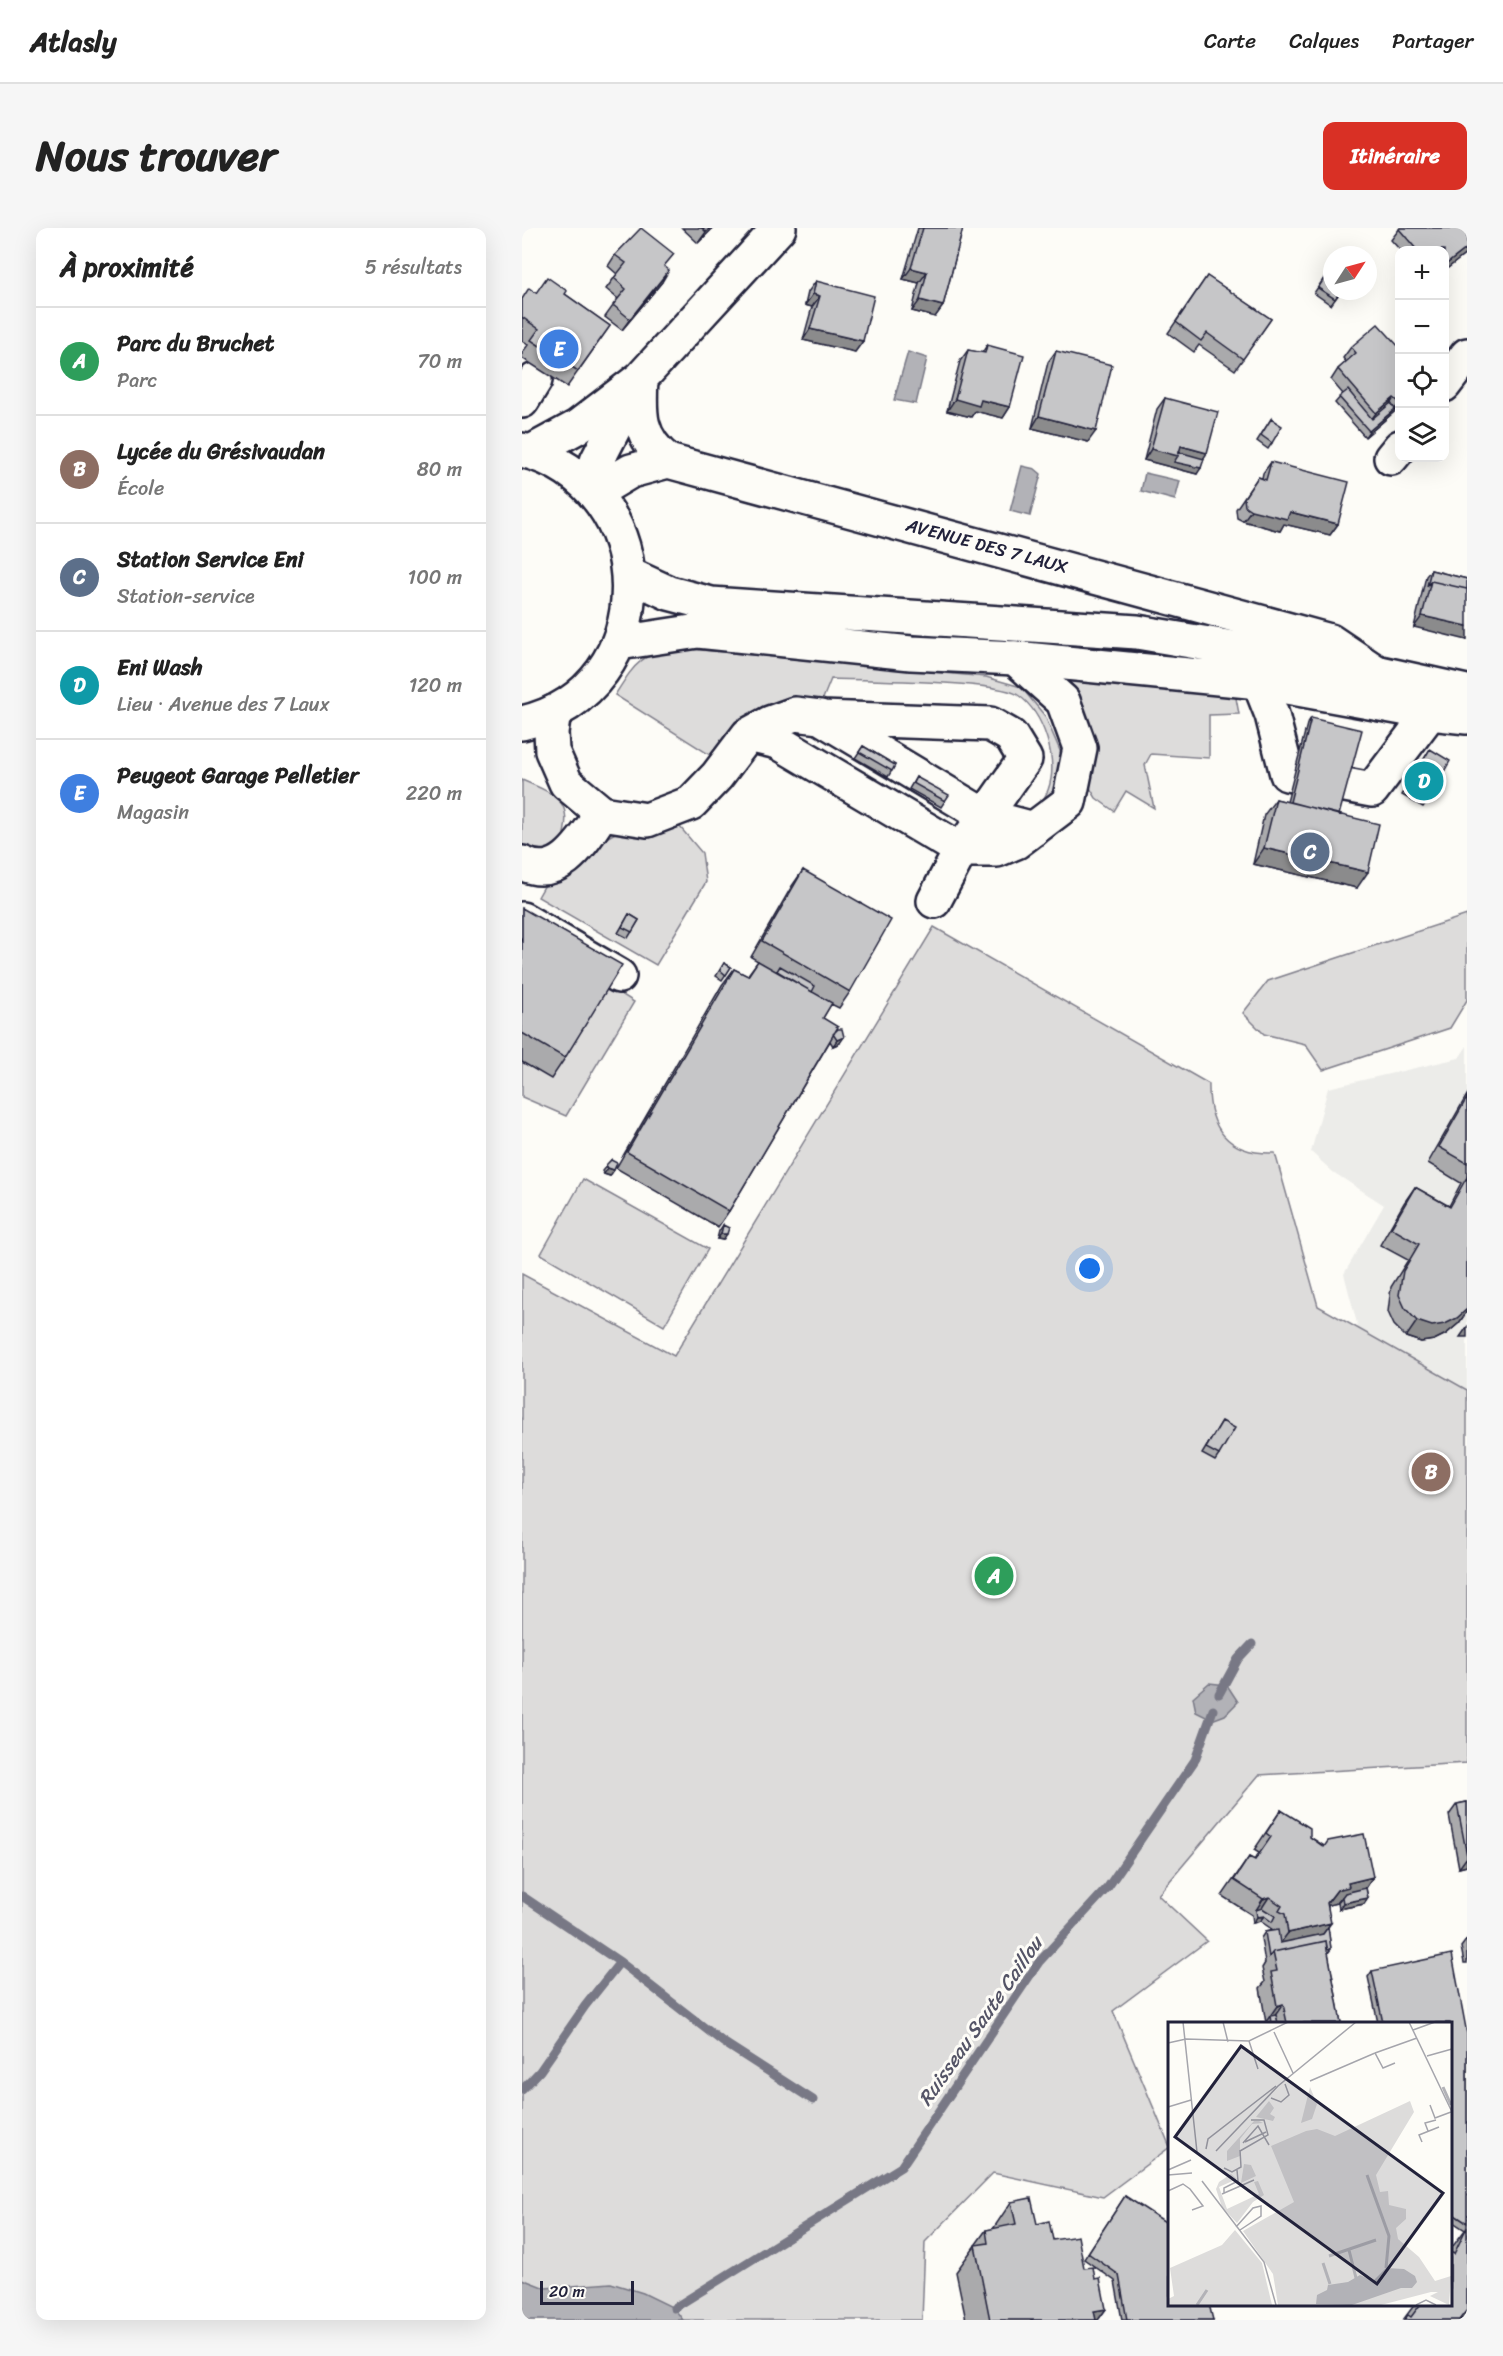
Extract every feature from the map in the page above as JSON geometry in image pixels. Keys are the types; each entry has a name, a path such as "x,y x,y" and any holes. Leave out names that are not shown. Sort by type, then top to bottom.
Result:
{"main road":[{"path":"526,451 577,427 641,378 779,228"},
{"path":"1449,378 1467,355"},
{"path":"641,378 639,410 646,434 652,448 668,461"},
{"path":"594,493 597,461 616,420 641,378"},
{"path":"522,723 554,712 592,684 619,643 629,598 630,575 624,545 612,518 594,493 556,463 526,451"},
{"name":"AVENUE DES 7 LAUX","path":"594,493 630,471 668,461 1330,641 1376,672"},
{"name":"AVENUE DES 7 LAUX","path":"630,575 669,593 711,604 1137,633 1376,672 1467,692"},
{"path":"619,643 698,631 911,652 1015,658 1260,682 1430,713 1467,717"},
{"path":"759,729 778,742 979,838 1016,842 1069,802 1080,748 1063,701 1015,658"},
{"path":"1260,682 1272,715 1287,774 1372,790 1430,713"},
{"path":"554,712 551,732 552,751 566,783 602,813 647,820 691,803 759,729 795,714 990,724 1011,736 1025,759 979,838 934,901"},
{"path":"820,717 979,838"},
{"path":"522,863 536,870 557,866 581,844 602,813"},
{"path":"522,919 619,976"}],"shaded area":[{"path":"908,352 927,358 916,404 894,400"},
{"path":"1022,466 1035,469 1041,474 1030,516 1010,511"},
{"path":"1145,473 1180,481 1175,500 1141,491"},
{"path":"680,648 986,677 1021,687 1045,716 1061,753 1058,790 1032,818 1048,790 1051,778 1050,752 1042,725 1027,703 1018,695 1006,690 959,684 831,679 818,711 713,757 615,695 640,661 656,653"},
{"path":"1058,673 1229,688 1236,698 1239,714 1209,715 1209,758 1151,754 1145,765 1154,808 1126,791 1114,811 1096,798 1090,788 1093,747 1090,725"},
{"path":"522,780 554,796 561,802 564,810 565,831 561,845 543,857 522,851"},
{"path":"628,826 680,827 702,853 706,882 656,965 538,897 554,874 565,864"},
{"path":"1467,915 1467,1000 1450,1028 1323,1070 1305,1044 1264,1034 1243,1013 1268,981"},
{"path":"934,927 1209,1084 1212,1114 1224,1136 1233,1144 1245,1149 1275,1153 1318,1306 1467,1390 1467,1763 1259,1775 1158,1895 1207,1941 1113,2011 1168,2142 1168,2148 1103,2197 993,2173 925,2242 922,2320 522,2320 522,1274 674,1356"},
{"path":"607,985 634,1002 566,1116 522,1097 522,1062 551,1078"},
{"path":"1467,1046 1467,1665 1435,1621 1344,1274 1384,1205 1333,1172 1311,1152 1328,1088 1459,1058"},
{"path":"583,1179 708,1249 664,1326 541,1254"},
{"path":"1209,1683 1227,1685 1238,1702 1225,1715 1212,1720 1196,1712 1193,1697"},
{"path":"522,2279 545,2288 611,2283 643,2293 674,2308 683,2320 522,2320"}],"building":[{"path":"641,228 674,254 664,266 669,270 630,319 613,305 626,289 614,278 626,263 615,255"},
{"path":"923,228 963,228 943,306 920,300 927,272 911,268"},
{"path":"1467,228 1467,248 1449,262 1449,246 1414,246 1399,229"},
{"path":"1207,276 1271,319 1243,359 1207,333 1201,341 1176,322"},
{"path":"547,277 567,291 565,294 610,326 578,371 531,340 539,329 522,317 522,299 529,288 536,293"},
{"path":"1323,280 1323,291 1318,288"},
{"path":"816,281 874,296 863,341 810,329 820,296 813,294"},
{"path":"1378,324 1395,343 1395,399 1376,413 1338,369 1356,353 1351,347"},
{"path":"987,345 1024,355 1010,407 981,400 979,406 955,399 968,350 985,353"},
{"path":"1056,351 1112,365 1096,431 1039,416"},
{"path":"1348,390 1372,419 1391,403 1395,409 1369,431 1339,397"},
{"path":"1165,398 1218,412 1207,453 1181,446 1178,456 1151,449"},
{"path":"1271,419 1282,426 1272,443 1261,435"},
{"path":"1179,452 1204,459 1201,468 1174,462"},
{"path":"1271,462 1349,482 1338,524 1290,512 1287,519 1251,510 1245,506 1244,498 1258,477 1266,480"},
{"path":"1431,570 1467,579 1467,589 1431,581 1427,586"},
{"path":"1431,581 1467,589 1467,626 1422,616"},
{"path":"1311,718 1362,730 1339,815 1290,802"},
{"path":"863,746 895,765 892,771 859,752"},
{"path":"1430,749 1450,761 1427,801 1407,789"},
{"path":"916,777 949,795 945,801 913,783"},
{"path":"1276,799 1379,824 1368,872 1264,848"},
{"path":"803,870 891,920 850,992 762,941"},
{"path":"522,908 622,965 565,1058 522,1033"},
{"path":"629,914 639,920 632,932 622,927"},
{"path":"758,961 832,1003 823,1018 838,1027 729,1211 627,1152 734,969 748,976"},
{"path":"724,963 731,967 726,975 720,970"},
{"path":"780,966 815,986 812,992 777,971"},
{"path":"838,1029 842,1029 844,1037 837,1040 833,1034"},
{"path":"1467,1098 1467,1163 1439,1147"},
{"path":"611,1160 617,1163 614,1170 606,1165"},
{"path":"1467,1177 1467,1309 1457,1318 1445,1324 1432,1326 1417,1321 1405,1308 1399,1295 1403,1271 1419,1244 1391,1228 1415,1187 1450,1207"},
{"path":"723,1225 729,1228 727,1234 721,1234"},
{"path":"1222,1421 1235,1428 1219,1455 1206,1448"},
{"path":"1467,1802 1467,1856 1457,1804"},
{"path":"1281,1810 1310,1828 1310,1837 1324,1847 1328,1841 1364,1834 1373,1877 1348,1883 1349,1887 1337,1890 1327,1903 1331,1923 1288,1933 1285,1914 1279,1911 1282,1906 1269,1897 1263,1899 1234,1880 1249,1857 1255,1860 1271,1837 1266,1833"},
{"path":"1366,1888 1368,1898 1343,1903 1342,1897 1345,1893"},
{"path":"1262,1908 1275,1916 1272,1922 1264,1916 1257,1917 1256,1910"},
{"path":"1328,1927 1331,1949 1327,1950 1326,1941 1273,1952 1269,1957 1265,1932 1278,1930 1280,1943 1323,1934"},
{"path":"1326,1941 1341,2022 1287,2022 1283,2004 1277,2006 1271,1972 1277,1971 1273,1952"},
{"path":"1452,1954 1467,2034 1467,2223 1452,2213 1452,2022 1383,2022 1372,1971"},
{"path":"1276,2015 1278,2022 1271,2022 1270,2016"},
{"path":"1125,2196 1168,2224 1168,2305 1209,2305 1213,2320 1127,2320 1119,2275 1088,2253"},
{"path":"1031,2198 1037,2224 1049,2221 1053,2240 1078,2236 1084,2268 1093,2267 1095,2279 1100,2278 1106,2309 1094,2311 1096,2320 990,2320 975,2245 988,2243 986,2230 1016,2224 1011,2202"},
{"path":"1467,2227 1467,2310 1459,2320 1404,2320 1408,2315 1411,2317 1420,2305 1452,2305 1452,2253 1454,2254"}],"waterway":[{"name":"Ruisseau Saute Caillou","path":"1219,1694 1238,1659 1252,1644"},
{"name":"Ruisseau Saute Caillou","path":"674,2308 901,2167 1039,1962 1108,1887 1195,1760 1213,1710"},
{"path":"522,1896 620,1962 723,2042 813,2100"},
{"path":"522,2090 540,2071 585,2006 620,1962"}],"place":[{"name":"Peugeot Garage Pelletier","path":"559,349"},
{"name":"Eni Wash","path":"1424,781"},
{"name":"Station Service Eni","path":"1310,852"},
{"name":"Lycée du Grésivaudan","path":"1431,1472"},
{"name":"Parc du Bruchet","path":"994,1576"}]}
